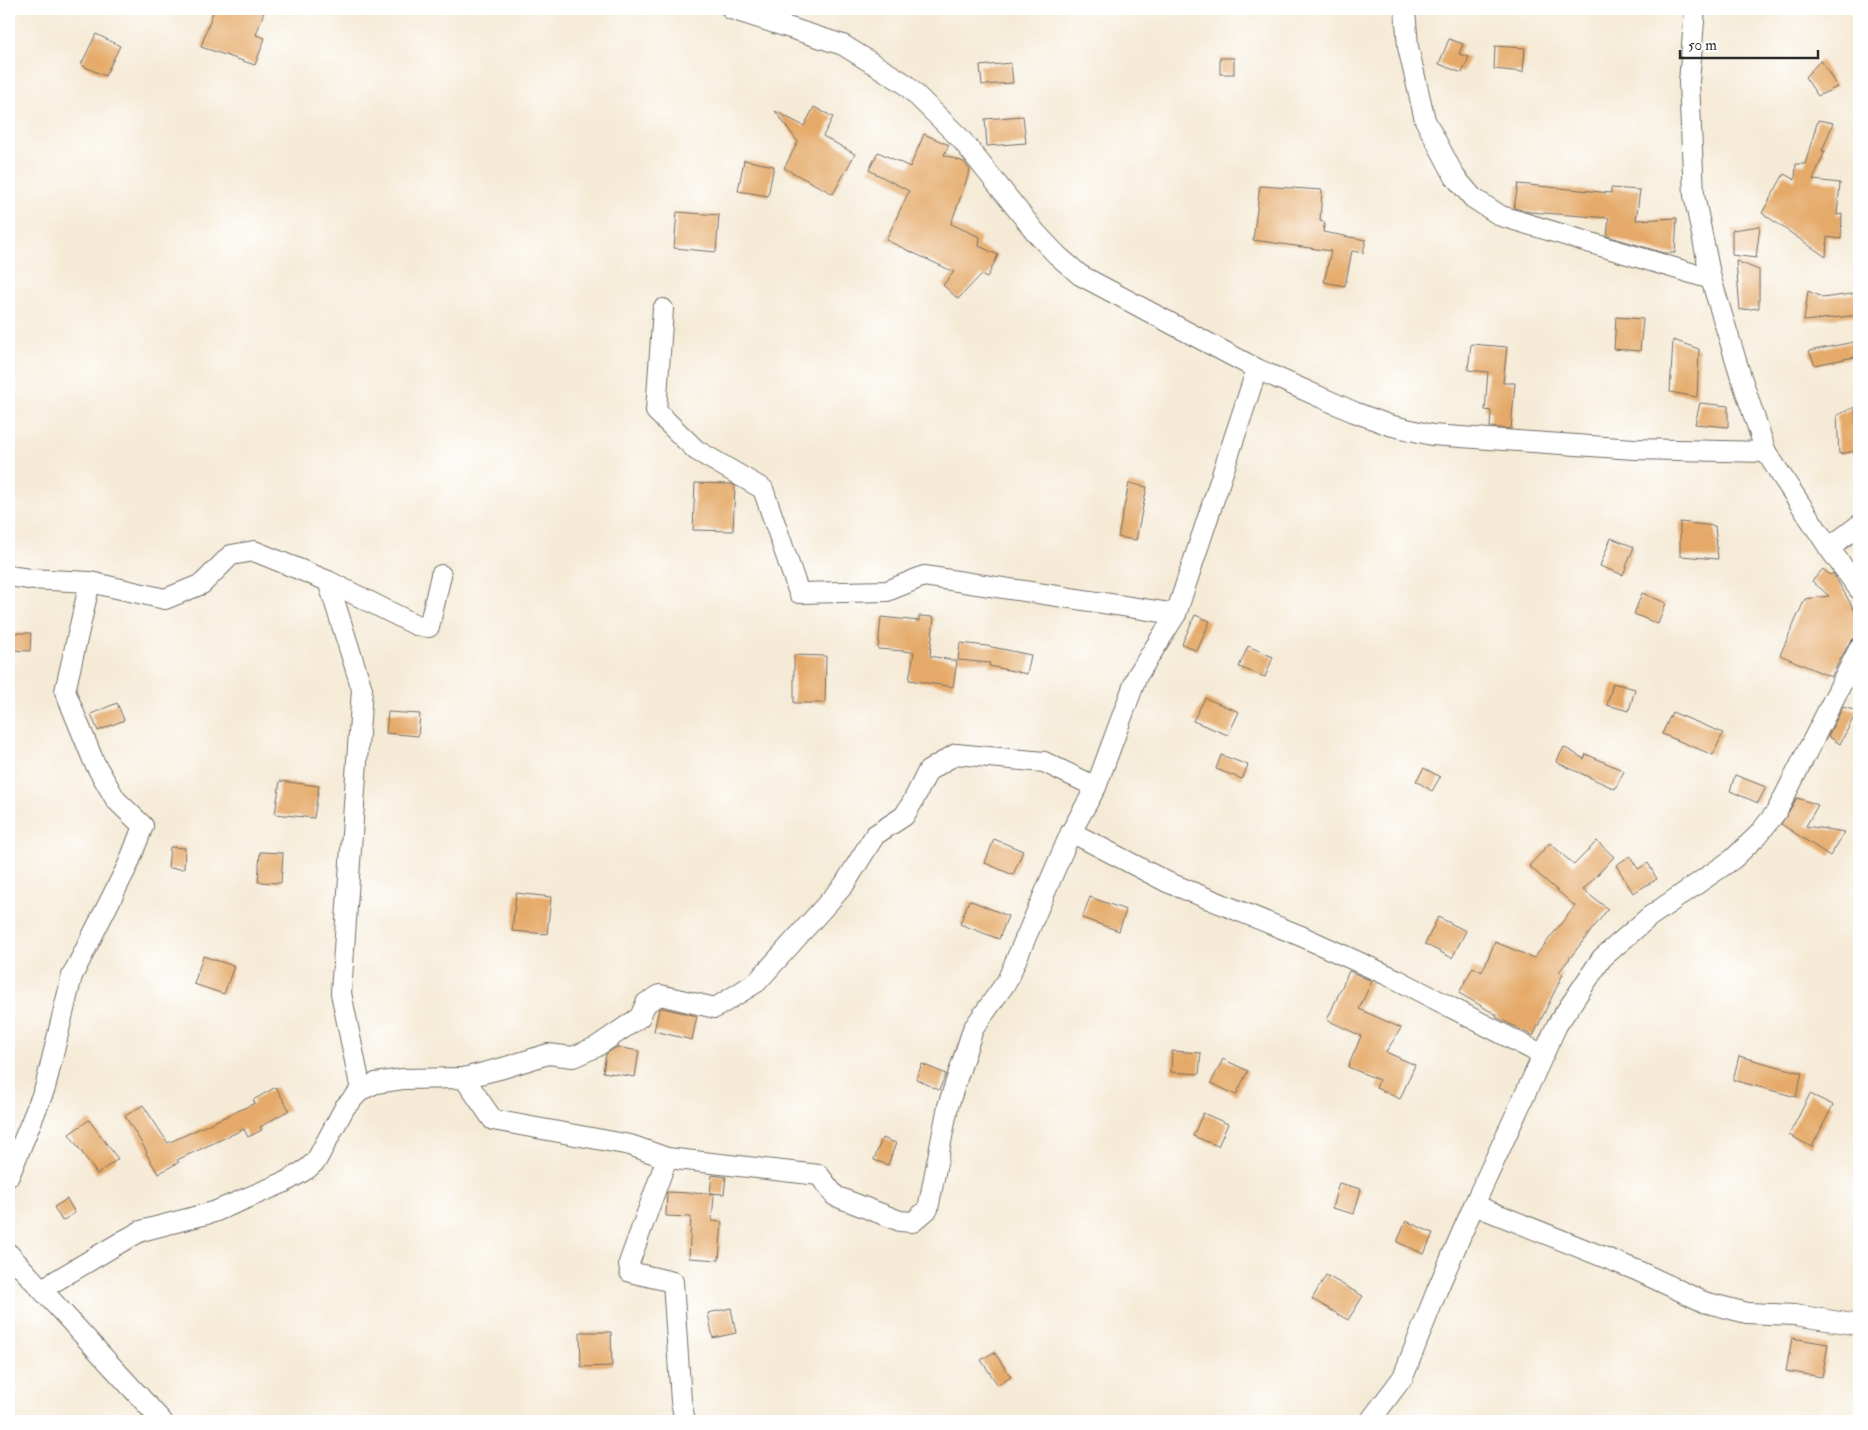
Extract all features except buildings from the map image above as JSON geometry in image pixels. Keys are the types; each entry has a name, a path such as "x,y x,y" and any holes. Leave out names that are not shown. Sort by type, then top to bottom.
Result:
{"street":[{"path":"731,9 843,46 904,83 961,139 1056,255 1080,275 1257,369 1354,412 1389,426 1432,435 1634,449 1766,452"},
{"path":"1405,9 1408,47 1425,120 1455,177 1473,198 1501,216 1712,279"},
{"path":"1695,9 1689,82 1694,195 1712,279 1766,452 1859,589"},
{"path":"662,309 656,411 696,450 763,489 799,592 887,591 924,576 1176,614"},
{"path":"464,1078 493,1120 630,1144 667,1158 819,1176 835,1196 900,1221 913,1222 928,1209 948,1106 973,1029 1007,981 1070,832 1096,787 1137,676 1176,614 1257,369"},
{"path":"1830,548 1859,525"},
{"path":"9,576 29,579 90,582 165,599 202,584 232,555 254,551 328,581 416,625 429,626 441,575"},
{"path":"328,581 362,689 341,994 361,1090"},
{"path":"9,1176 45,1088 72,976 128,866 143,826 116,800 94,762 65,691 90,582"},
{"path":"1370,1421 1403,1376 1474,1205 1557,1025 1602,958 1649,917 1733,858 1758,836 1777,811 1859,648"},
{"path":"42,1289 141,1231 214,1212 286,1182 316,1161 345,1107 361,1090 376,1083 402,1079 464,1078 548,1054 573,1056 596,1047 640,1017 646,1003 660,995 715,1008 758,982 844,885 876,835 904,816 928,771 956,754 1044,762 1096,787"},
{"path":"1070,832 1167,882 1301,936 1398,980 1543,1055"},
{"path":"667,1158 629,1263 630,1272 673,1282 681,1401 685,1421"},
{"path":"1474,1205 1636,1270 1704,1302 1747,1313 1795,1315 1859,1326"},
{"path":"9,1254 162,1421"}]}
